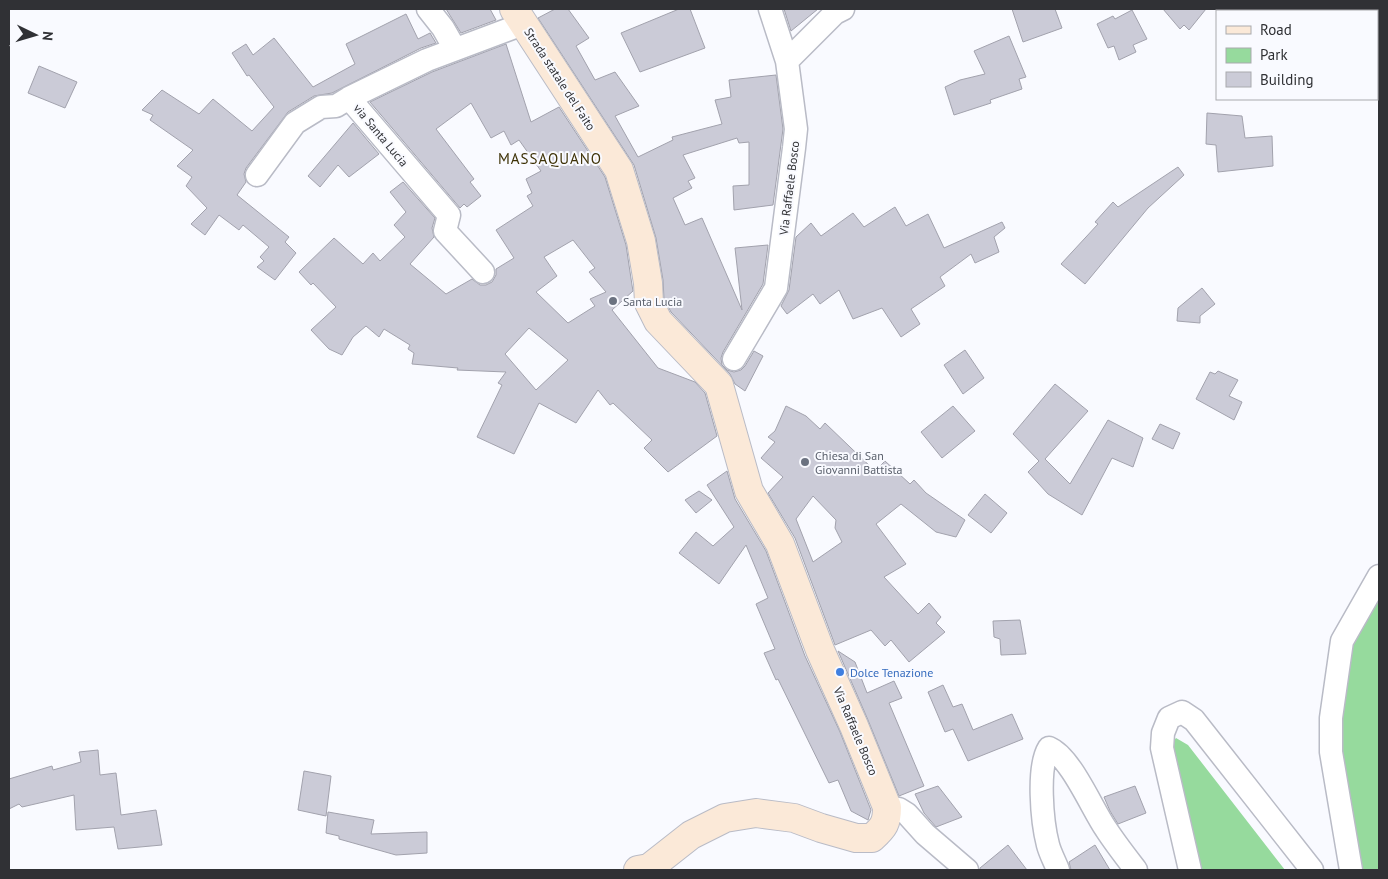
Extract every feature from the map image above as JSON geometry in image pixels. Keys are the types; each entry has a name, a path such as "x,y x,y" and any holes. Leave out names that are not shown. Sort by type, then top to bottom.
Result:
{"street":[{"path":"428,9 443,28 455,49"},
{"name":"Via Raffaele Bosco","path":"734,359 776,288 796,129 787,61 770,9"},
{"path":"787,61 835,13 843,9"},
{"name":"via Santa Lucia","path":"483,272 445,231 449,215 350,98 426,60 455,49 518,16"},
{"name":"Strada statale del Faito","path":"518,16 619,170 641,241 648,283 649,303 658,321 719,385"},
{"path":"257,175 295,123 321,107 336,106 350,98"},
{"name":"Via Raffaele Bosco","path":"719,385 749,491 780,544 820,650 887,807"},
{"path":"1351,870 1331,752 1331,718 1342,642 1379,576"},
{"path":"1190,870 1162,748 1163,733 1169,718 1182,712 1194,720 1312,870"},
{"path":"1058,870 1048,844 1042,794 1044,756 1049,748 1056,751 1066,761 1106,829 1136,870"},
{"path":"638,870 649,868 691,835 726,818 756,813 794,818 856,838 872,838 887,821 887,807 899,809 907,814 925,834 967,870"}],"green space":[{"path":"1379,593 1379,870 1357,870 1339,753 1345,663 1365,616"},
{"path":"1176,738 1188,745 1285,870 1200,870 1171,744"}],"building":[{"path":"446,9 490,9 496,20 461,33"},
{"path":"555,9 568,9 589,38 576,46 595,80 615,72 639,106 615,116 638,157 673,140 672,137 722,124 715,100 731,97 729,80 776,75 783,129 773,205 734,210 733,186 749,185 749,142 739,143 737,138 683,155 695,178 688,181 692,188 673,198 685,225 702,218 742,310 735,248 768,245 763,284 721,358 722,365 727,370 734,372 741,370 745,366 754,351 763,356 745,391 735,384 730,374 671,312 664,299 656,238 634,165 538,18"},
{"path":"679,9 690,9 705,48 640,72 621,33"},
{"path":"784,9 818,9 791,31"},
{"path":"1012,9 1055,9 1062,28 1023,42"},
{"path":"1163,9 1206,9 1189,30 1184,25 1180,29"},
{"path":"1132,10 1147,39 1133,45 1136,52 1119,60 1114,46 1108,48 1097,24 1113,16 1115,19"},
{"path":"406,14 418,39 430,33 436,43 421,48 332,93 314,96 288,112 246,168 244,174 246,182 237,195 289,237 285,242 296,253 275,280 257,267 264,261 260,257 269,247 243,225 239,230 219,215 205,235 191,224 207,208 186,186 192,177 177,166 193,150 150,120 153,115 142,110 162,90 199,114 213,99 252,131 274,107 249,75 247,76 232,53 246,44 253,55 274,38 313,87 355,64 346,44"},
{"path":"1009,36 1026,77 1019,79 1022,89 990,100 991,103 954,115 945,87 960,80 985,74 974,51"},
{"path":"506,44 531,122 559,107 605,177 626,245 633,291 612,310 658,368 695,382 705,393 717,436 668,472 644,448 652,440 613,403 610,405 598,390 576,423 539,403 514,454 477,437 502,385 498,383 506,372 457,370 458,368 412,364 414,353 408,349 410,345 384,329 379,337 366,326 353,337 342,355 329,349 311,330 336,307 313,283 311,285 299,272 334,238 363,264 373,253 380,261 405,237 394,225 406,212 390,192 403,182 435,218 432,228 434,237 410,264 446,294 472,279 480,285 492,282 496,275 496,269 514,258 496,230 533,206 527,196 532,193 526,179 541,171 519,140 511,145 504,131 491,138 471,103 436,129 474,179 470,182 481,196 467,207 464,204 460,208 370,102 432,72","holes":["573,240 595,268 589,272 606,292 590,299 595,306 568,323 536,292 557,276 544,257","529,328 568,360 536,390 505,354"]},
{"path":"39,66 77,82 65,108 28,93"},
{"path":"1207,113 1242,116 1245,138 1272,136 1273,166 1218,172 1216,145 1206,144"},
{"path":"353,123 379,154 349,177 338,165 320,187 308,176"},
{"path":"1178,167 1184,175 1148,208 1085,284 1061,264 1098,224 1095,222 1113,202 1118,207"},
{"path":"895,207 906,226 928,214 944,248 1002,222 1005,228 994,237 999,252 975,263 971,254 940,277 945,286 911,309 920,324 901,337 882,308 853,319 839,290 820,304 813,294 787,314 781,306 789,290 796,237 811,223 821,236 853,213 864,227"},
{"path":"1202,288 1215,304 1200,316 1200,323 1177,321 1178,308"},
{"path":"965,350 984,378 963,394 944,365"},
{"path":"1218,371 1238,380 1229,396 1242,402 1234,420 1196,399 1210,372 1215,374"},
{"path":"1055,384 1088,411 1045,459 1070,484 1108,420 1143,438 1133,467 1112,458 1082,515 1048,494 1028,472 1039,461 1013,434"},
{"path":"786,406 806,416 820,429 825,423 875,471 885,461 910,484 914,480 926,493 965,520 956,537 936,532 901,504 876,524 906,564 884,577 918,614 929,603 941,617 936,623 945,632 909,662 891,640 885,646 871,630 835,645 795,538 768,493 783,477 761,458 775,442 768,437 775,431","holes":["813,496 836,520 835,528 842,542 813,562 796,519"]},
{"path":"953,406 975,431 942,458 921,432"},
{"path":"1160,424 1180,433 1173,449 1152,439"},
{"path":"727,471 735,499 766,551 805,656 840,732 871,810 868,820 851,811 838,780 829,783 764,653 775,649 756,604 768,598 746,545 719,584 679,553 696,532 713,546 734,527 707,485"},
{"path":"699,491 712,500 696,513 685,500"},
{"path":"985,494 1007,513 991,533 968,515"},
{"path":"1020,620 1026,654 1001,655 1000,639 994,637 993,621"},
{"path":"838,651 855,662 867,693 894,681 902,698 889,703 924,786 899,796"},
{"path":"943,685 953,707 962,704 973,730 1012,714 1023,739 968,761 953,729 945,732 928,692"},
{"path":"98,750 100,775 116,773 121,815 156,810 162,845 118,849 114,827 76,830 74,795 22,807 19,804 9,809 9,779 52,766 53,770 81,762 79,752"},
{"path":"304,771 331,776 326,816 298,810"},
{"path":"938,786 962,817 936,827 924,813 915,794"},
{"path":"1135,786 1146,813 1118,824 1104,797"},
{"path":"328,812 374,820 371,834 427,832 427,853 396,855 339,839 339,836 326,833"},
{"path":"1008,845 1027,870 980,870 980,868"},
{"path":"1095,845 1110,870 1071,870 1069,862"}],"place":[{"name":"Santa Lucia","path":"613,301"},
{"name":"Chiesa di San Giovanni Battista","path":"805,462"},
{"name":"Dolce Tenazione","path":"840,672"}],"district":[{"name":"MASSAQUANO","path":"550,158"}]}
